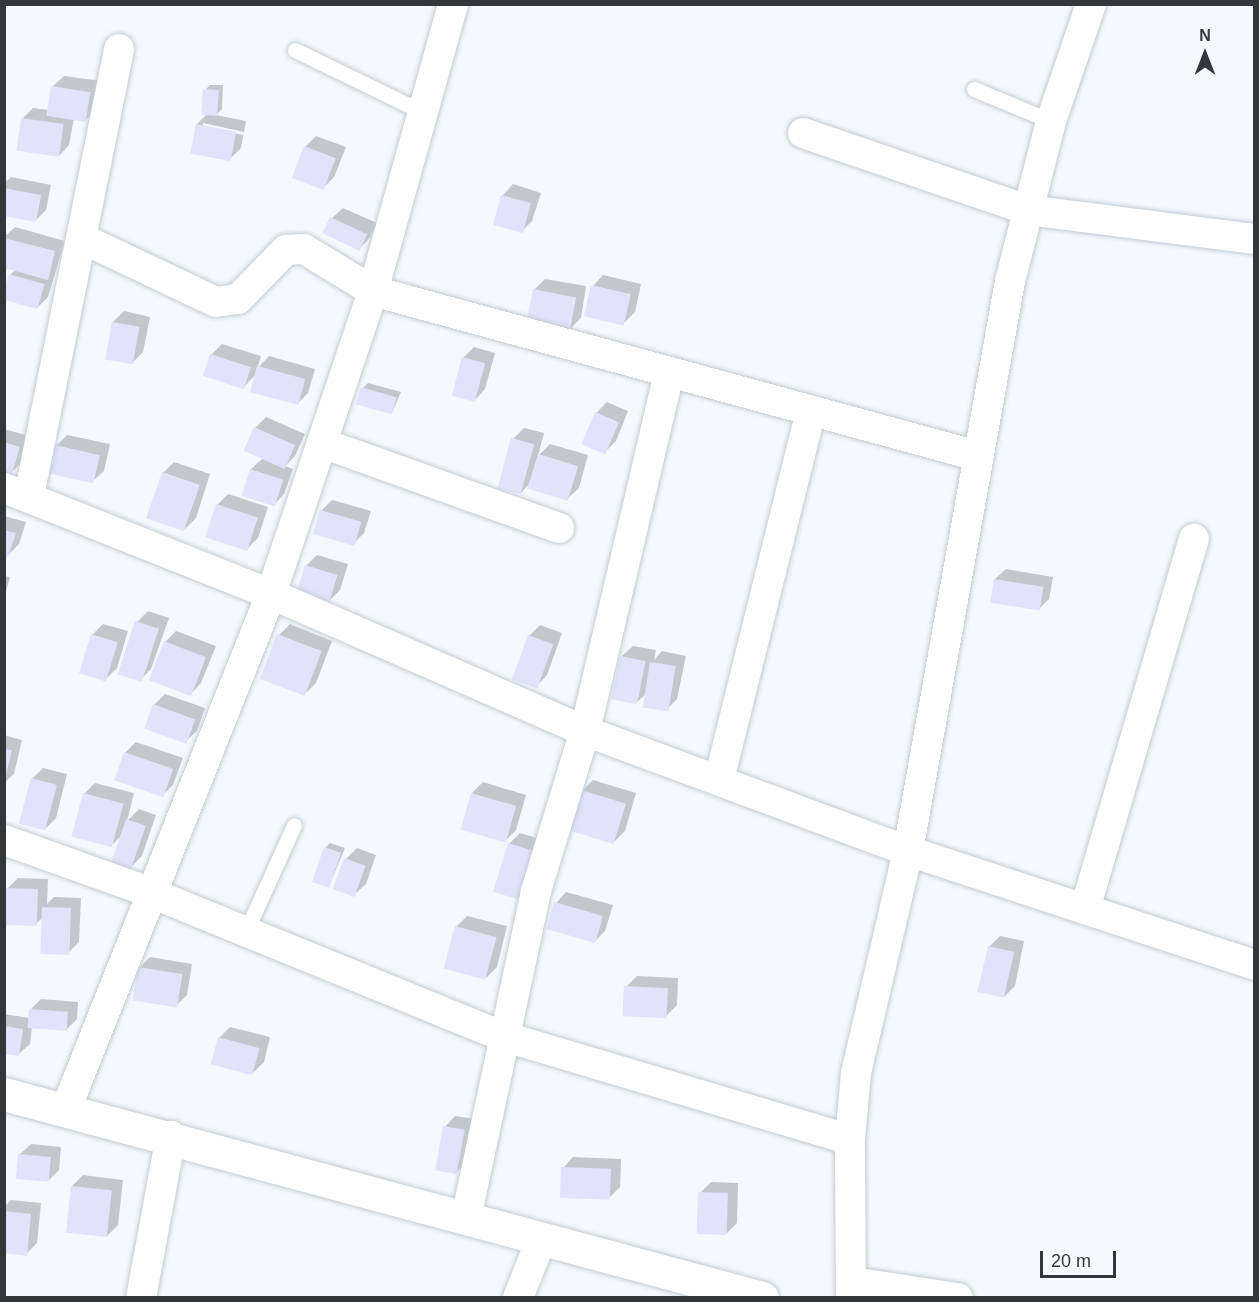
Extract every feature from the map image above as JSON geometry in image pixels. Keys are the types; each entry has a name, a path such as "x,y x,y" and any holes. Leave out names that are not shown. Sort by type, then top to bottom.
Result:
{"street":[{"path":"66,1109 149,892 271,594 373,291 453,4"},
{"path":"958,1298 852,1290 850,1140 856,1073 908,851 949,639 978,456 1010,281 1051,122 1091,4"},
{"path":"119,49 81,238 17,492 271,594 585,731 908,851 1254,965"},
{"path":"803,133 1028,210 1254,239"},
{"path":"81,238 216,302 238,299 275,257 294,248 321,256 373,291 669,374 978,456"},
{"path":"466,1218 502,1036 536,891 585,731 669,374"},
{"path":"719,780 811,412"},
{"path":"322,443 559,528"},
{"path":"1085,909 1194,539"},
{"path":"4,840 149,892 502,1036 850,1140"},
{"path":"4,1094 171,1136 541,1240 676,1272 762,1298"},
{"path":"141,1298 171,1136"},
{"path":"519,1298 541,1240"}],"lane":[{"path":"295,50 424,113"},
{"path":"974,89 1051,122"},
{"path":"246,932 294,825"}],"building":[{"path":"51,86 91,92 86,122 46,116"},
{"path":"203,89 219,90 217,116 201,115"},
{"path":"21,118 64,124 59,157 16,151"},
{"path":"196,124 236,132 231,161 190,153"},
{"path":"304,146 336,158 324,190 292,178"},
{"path":"4,188 41,195 36,222 4,216"},
{"path":"501,195 531,203 523,233 493,225"},
{"path":"330,217 367,234 360,251 322,233"},
{"path":"4,238 55,251 48,280 4,268"},
{"path":"9,274 45,284 37,309 4,300"},
{"path":"591,285 631,294 624,325 584,316"},
{"path":"533,289 576,297 570,332 526,323"},
{"path":"112,322 140,327 133,364 105,359"},
{"path":"210,354 251,367 244,389 203,376"},
{"path":"462,357 485,363 475,402 452,396"},
{"path":"257,366 305,379 298,405 250,392"},
{"path":"361,387 397,397 392,415 356,404"},
{"path":"595,412 619,422 605,454 581,444"},
{"path":"254,427 295,445 285,469 243,451"},
{"path":"511,438 534,444 521,494 498,488"},
{"path":"4,442 20,447 12,474 4,472"},
{"path":"55,445 100,455 93,484 48,473"},
{"path":"538,454 578,466 568,501 527,488"},
{"path":"250,469 283,480 275,506 241,496"},
{"path":"162,472 200,485 184,531 146,518"},
{"path":"216,504 258,518 247,551 205,537"},
{"path":"320,510 361,522 354,546 313,534"},
{"path":"4,530 16,533 8,557 4,555"},
{"path":"305,565 338,575 329,603 297,593"},
{"path":"994,579 1043,587 1040,611 990,603"},
{"path":"135,621 159,629 141,682 118,674"},
{"path":"91,634 118,642 106,681 79,673"},
{"path":"277,634 322,651 305,696 260,679"},
{"path":"528,635 553,644 537,688 512,679"},
{"path":"164,641 206,657 191,696 149,680"},
{"path":"620,656 646,661 637,704 612,699"},
{"path":"650,662 676,666 668,712 643,707"},
{"path":"153,704 195,719 186,744 144,728"},
{"path":"4,749 12,750 5,779 4,779"},
{"path":"124,752 173,769 163,797 114,780"},
{"path":"31,778 57,785 45,830 19,823"},
{"path":"581,790 626,804 614,844 569,830"},
{"path":"83,793 124,804 112,847 71,836"},
{"path":"471,793 516,806 506,842 461,830"},
{"path":"126,819 146,826 131,869 111,862"},
{"path":"508,843 534,851 519,900 493,892"},
{"path":"324,847 341,853 329,888 312,882"},
{"path":"344,858 366,866 354,897 333,889"},
{"path":"6,888 38,889 37,926 5,925"},
{"path":"554,902 603,916 595,943 546,929"},
{"path":"42,907 71,908 69,955 40,954"},
{"path":"455,926 497,937 485,980 444,969"},
{"path":"988,946 1014,952 1004,998 977,992"},
{"path":"138,967 182,974 177,1008 133,1001"},
{"path":"624,986 668,988 666,1018 622,1016"},
{"path":"29,1009 68,1012 67,1031 28,1028"},
{"path":"4,1026 23,1029 19,1056 4,1054"},
{"path":"218,1037 260,1048 252,1075 211,1064"},
{"path":"443,1126 465,1130 457,1174 435,1170"},
{"path":"18,1154 51,1157 49,1182 16,1179"},
{"path":"561,1167 611,1169 610,1200 560,1198"},
{"path":"71,1186 112,1190 107,1237 66,1233"},
{"path":"698,1192 728,1193 727,1235 697,1234"},
{"path":"4,1211 31,1214 27,1256 4,1253"}]}
